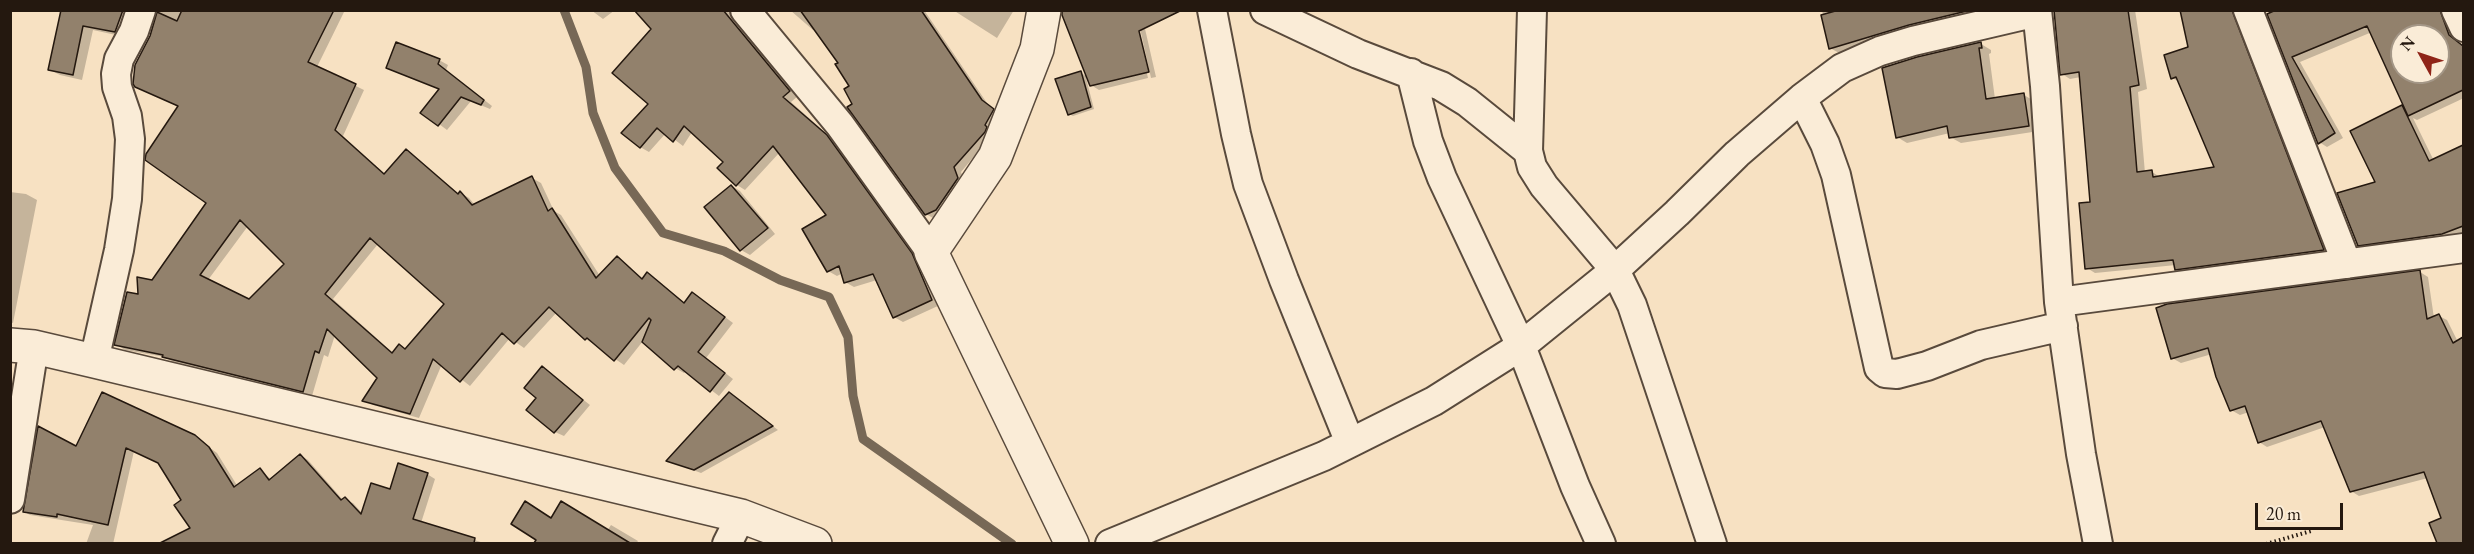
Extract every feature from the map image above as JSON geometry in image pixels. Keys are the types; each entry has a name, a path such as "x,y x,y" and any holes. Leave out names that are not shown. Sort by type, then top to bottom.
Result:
{"street":[{"path":"94,362 119,250 127,199 130,139 128,116 117,87 116,75 119,59 134,31 141,10"},
{"path":"745,10 840,125 931,252 1072,543"},
{"path":"931,252 995,157 1037,49 1044,10"},
{"path":"1212,10 1248,184 1350,443"},
{"path":"1265,10 1358,54 1442,86 1467,102 1528,151"},
{"path":"1532,10 1528,151 1532,167 1544,186 1615,270 1632,305 1713,543"},
{"path":"2248,10 2347,264"},
{"path":"2456,10 2463,27"},
{"path":"1110,543 1263,482 1350,443 1434,400 1521,346 1615,270 1737,154 1802,98 1842,68 1880,51 2037,11 2046,86 2061,314 2080,454 2098,543"},
{"path":"1411,73 1425,130 1442,178 1521,346 1571,476 1601,543"},
{"path":"1802,98 1836,175 1879,368 1885,373 1897,374 1927,366 2061,314 2347,264 2463,248"},
{"path":"10,499 22,346 94,362 734,530 814,543"}],"path":[{"path":"2266,543 2311,531"}],"building":[{"path":"61,10 123,10 115,32 83,26 73,75 48,70"},
{"path":"182,10 334,10 308,62 356,84 335,130 384,174 406,149 458,194 460,191 472,205 532,176 548,211 552,208 596,278 617,256 642,279 647,272 684,303 692,292 725,317 698,352 725,373 710,392 678,366 674,370 642,342 651,320 649,318 614,361 587,338 585,340 549,307 514,344 502,333 460,382 433,359 410,414 362,401 377,378 327,329 319,353 315,351 303,392 162,357 163,355 114,345 127,292 138,294 137,277 152,280 206,203 145,160 146,154 178,106 135,87 133,84 135,65 150,36 157,12 177,21","holes":["240,220 284,264 249,299 200,275","370,238 444,304 405,349 399,344 392,353 325,294"]},
{"path":"634,10 723,10 790,91 783,97 827,135 912,253 932,300 893,318 873,274 844,283 839,266 827,272 802,229 826,215 773,146 736,186 717,168 723,162 684,126 673,142 657,128 640,148 621,133 648,104 612,73 651,29"},
{"path":"800,10 921,10 982,100 994,109 985,125 987,127 985,132 954,167 958,178 936,210 925,215 847,107 852,104 844,89 849,86 835,64 838,63"},
{"path":"1062,10 1182,10 1139,31 1149,72 1090,86"},
{"path":"1839,10 1971,10 1909,25 1829,49 1821,15"},
{"path":"2054,10 2128,10 2139,85 2130,87 2137,172 2152,170 2153,177 2214,167 2176,77 2171,79 2164,55 2188,47 2180,10 2232,10 2324,250 2175,270 2173,260 2085,269 2079,203 2090,202 2079,72 2060,75"},
{"path":"2276,10 2440,10 2445,24 2390,24 2390,76 2367,26 2292,57 2335,133 2318,144 2267,14"},
{"path":"2450,36 2463,46 2463,90 2408,116 2393,84 2450,84"},
{"path":"396,42 440,59 438,64 484,100 481,105 461,97 438,126 420,113 439,89 386,68"},
{"path":"1981,42 1982,48 1979,48 1986,99 2024,93 2029,126 1949,138 1947,126 1896,138 1882,68"},
{"path":"1081,71 1091,107 1068,115 1055,79"},
{"path":"2402,105 2429,161 2463,145 2463,226 2442,234 2358,246 2337,193 2375,182 2350,131"},
{"path":"731,185 768,228 740,251 704,207"},
{"path":"2420,270 2427,319 2439,314 2453,343 2463,337 2463,543 2437,543 2429,523 2441,518 2424,472 2350,492 2321,421 2258,443 2245,406 2230,411 2216,377 2208,348 2171,359 2156,308 2167,304"},
{"path":"542,366 583,400 554,433 526,410 536,398 524,388"},
{"path":"102,392 195,435 209,447 234,487 260,468 269,480 300,454 341,500 345,497 361,514 371,483 390,489 398,463 428,473 413,519 475,538 474,543 160,543 190,528 174,505 181,500 158,463 126,448 108,525 57,514 57,517 23,512 38,426 76,446"},
{"path":"729,392 773,426 694,470 666,461"},
{"path":"525,501 551,518 561,501 630,543 534,543 536,540 511,524"}],"waterway":[{"path":"564,10 586,67 593,113 615,168 663,233 724,251 780,280 829,297 848,337 853,396 863,439 1012,544"}]}
